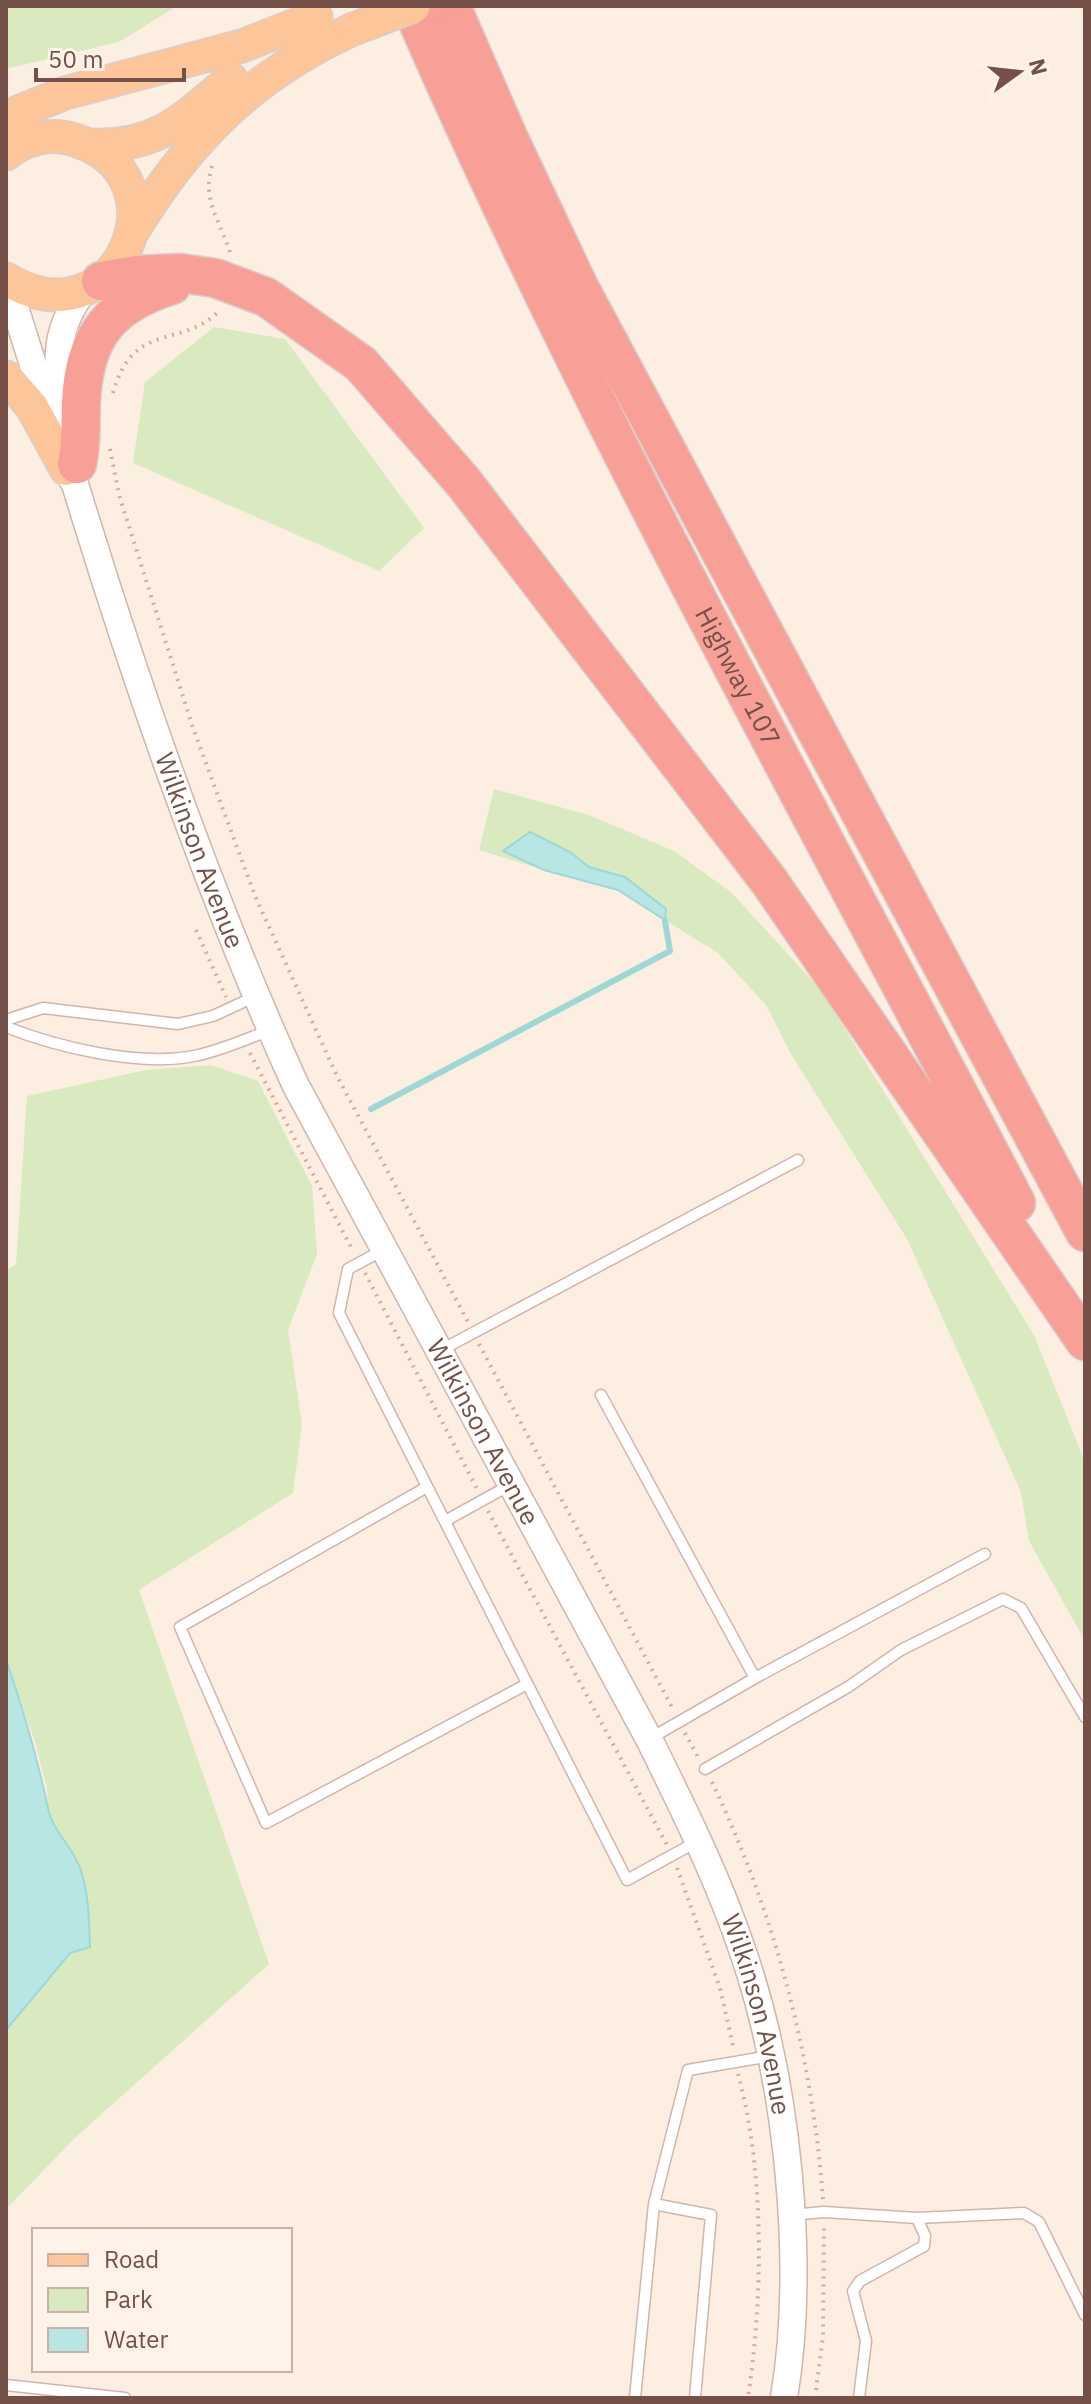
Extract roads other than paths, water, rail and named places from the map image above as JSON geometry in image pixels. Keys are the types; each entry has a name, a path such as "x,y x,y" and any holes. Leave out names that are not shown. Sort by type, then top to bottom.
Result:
{"highway":[{"name":"Highway 107","path":"412,6 473,149 557,323 1085,1338"},
{"name":"Highway 107","path":"451,6 579,287 1085,1232"},
{"path":"459,6 509,139"},
{"path":"92,286 137,275 180,273 223,282 266,297 361,364 464,483 769,881 1085,1338"},
{"path":"82,466 81,397 90,352 104,322 124,304 148,292 175,284 223,282"}],"main road":[{"path":"6,117 65,93 336,18 412,6"},
{"path":"6,154 40,137 67,137 91,145 122,146 152,137 336,18"},
{"path":"6,279 42,295 63,296 92,286 127,250 133,231 181,158 212,124 292,60 336,18"},
{"path":"91,145 111,160 126,181 133,205 133,231"},
{"path":"6,377 82,466"}],"street":[{"name":"Wilkinson Avenue","path":"6,279 82,466"},
{"name":"Wilkinson Avenue","path":"92,286 66,315 59,340 59,380 179,797 226,926 295,1084 649,1739 700,1840 745,1956 771,2056 791,2215 791,2299 784,2398"}],"lane":[{"path":"6,1020 43,1008 178,1024 231,1008 256,996"},
{"path":"6,1027 37,1039 152,1058 193,1056 270,1030"},
{"path":"439,1351 798,1160"},
{"path":"385,1249 348,1269 339,1313 627,1880 700,1840"},
{"path":"601,1395 755,1678"},
{"path":"445,1521 510,1485"},
{"path":"427,1487 180,1627 266,1823 527,1684"},
{"path":"649,1739 985,1554"},
{"path":"705,1769 848,1687 901,1650 1003,1599 1021,1608 1085,1717"},
{"path":"635,2398 654,2204 688,2070 771,2056"},
{"path":"654,2204 711,2215 695,2398"},
{"path":"791,2215 824,2212 917,2218 1024,2213 1039,2222 1085,2315"},
{"path":"859,2398 866,2341 853,2291 860,2281 924,2246 925,2236 917,2218"},
{"path":"6,2385 125,2398"}],"water":[{"path":"530,832 570,852 589,867 625,877 666,909 665,920 618,890 544,870 503,851"},
{"path":"6,1660 30,1734 50,1816 77,1860 83,1878 90,1947 70,1953 6,2030"}],"waterway":[{"path":"371,1109 670,951 665,921"}]}
